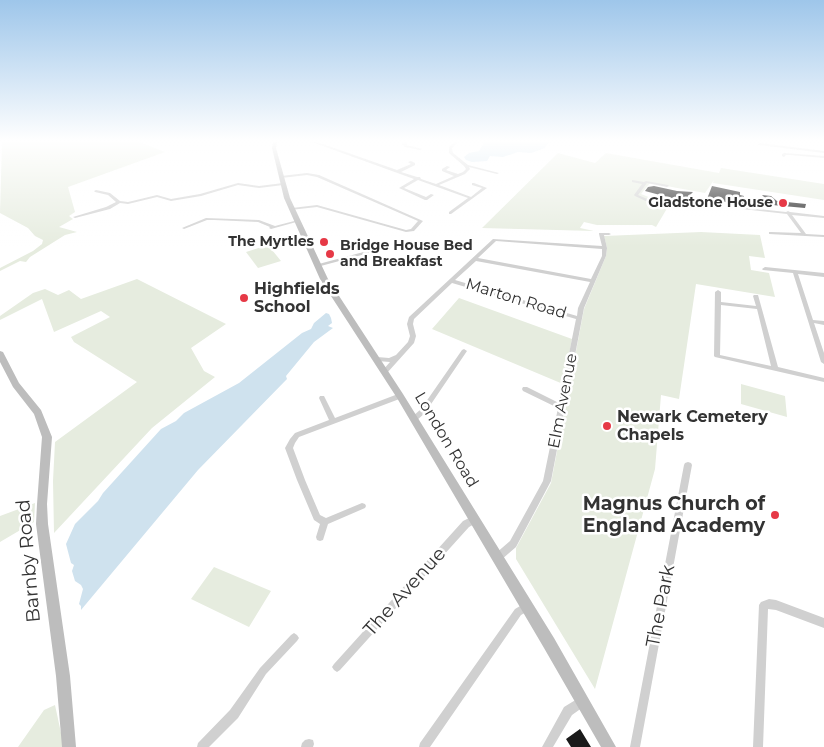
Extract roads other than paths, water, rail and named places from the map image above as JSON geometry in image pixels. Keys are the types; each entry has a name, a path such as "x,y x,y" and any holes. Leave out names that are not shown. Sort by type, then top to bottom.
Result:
{"main road":[{"name":"London Road","path":"281,177 292,209 324,279 385,371 528,607 609,747"},
{"name":"Barnby Road","path":"0,354 16,386 38,413 47,437 42,524 63,676 69,747"}],"street":[{"path":"74,216 106,208 119,202 131,202 157,196 171,201 209,194 235,184 259,187 295,177"},
{"path":"292,209 317,206 406,232 417,227 421,221 320,177"},
{"path":"416,177 471,198"},
{"path":"437,185 456,177"},
{"path":"419,178 399,187 426,199 432,195"},
{"path":"633,181 667,186"},
{"path":"473,184 493,190"},
{"path":"644,184 637,196 651,202 676,208"},
{"path":"451,213 485,188"},
{"path":"96,191 109,194 119,202"},
{"path":"742,208 788,212 824,218"},
{"path":"788,212 806,235"},
{"path":"184,228 206,219 255,220 272,228 298,221"},
{"path":"385,371 412,339 411,318 497,239 605,248 600,233 609,234"},
{"path":"771,233 824,236"},
{"path":"317,266 382,248"},
{"name":"Elm Avenue","path":"498,557 513,544 547,481 581,308 604,256 605,248"},
{"path":"475,259 593,280"},
{"path":"765,269 824,275"},
{"path":"795,272 824,362"},
{"name":"Marton Road","path":"452,280 579,318"},
{"path":"718,292 717,356 824,380"},
{"path":"756,296 775,369"},
{"path":"718,304 759,308"},
{"path":"811,321 824,323"},
{"path":"414,419 423,411 464,352"},
{"path":"377,359 390,360 397,357"},
{"path":"525,389 561,407"},
{"path":"325,522 317,517 289,448 297,435 400,396"},
{"path":"322,398 333,421"},
{"name":"The Park","path":"635,747 688,465"},
{"path":"320,537 325,522 362,506"},
{"name":"The Avenue","path":"336,667 466,524 475,520"},
{"path":"758,747 764,605 776,605 824,623"},
{"path":"424,747 518,612 528,607"},
{"path":"202,747 234,714 263,671 294,638"},
{"path":"548,747 568,711 582,700"}],"water":[{"path":"326,313 329,314 332,323 328,326 333,328 314,342 286,376 287,379 198,470 81,610 79,604 83,589 75,581 72,571 74,565 71,563 66,544 75,524 98,501 103,493 161,429 176,421 184,413 239,383 302,333 311,329 314,323"}],"place":[{"name":"Gladstone House","path":"783,203"},
{"name":"The Myrtles","path":"324,242"},
{"name":"Bridge House Bed and Breakfast","path":"330,254"},
{"name":"Highfields School","path":"244,298"},
{"name":"Newark Cemetery Chapels","path":"607,426"},
{"name":"Magnus Church of England Academy","path":"775,515"}]}
